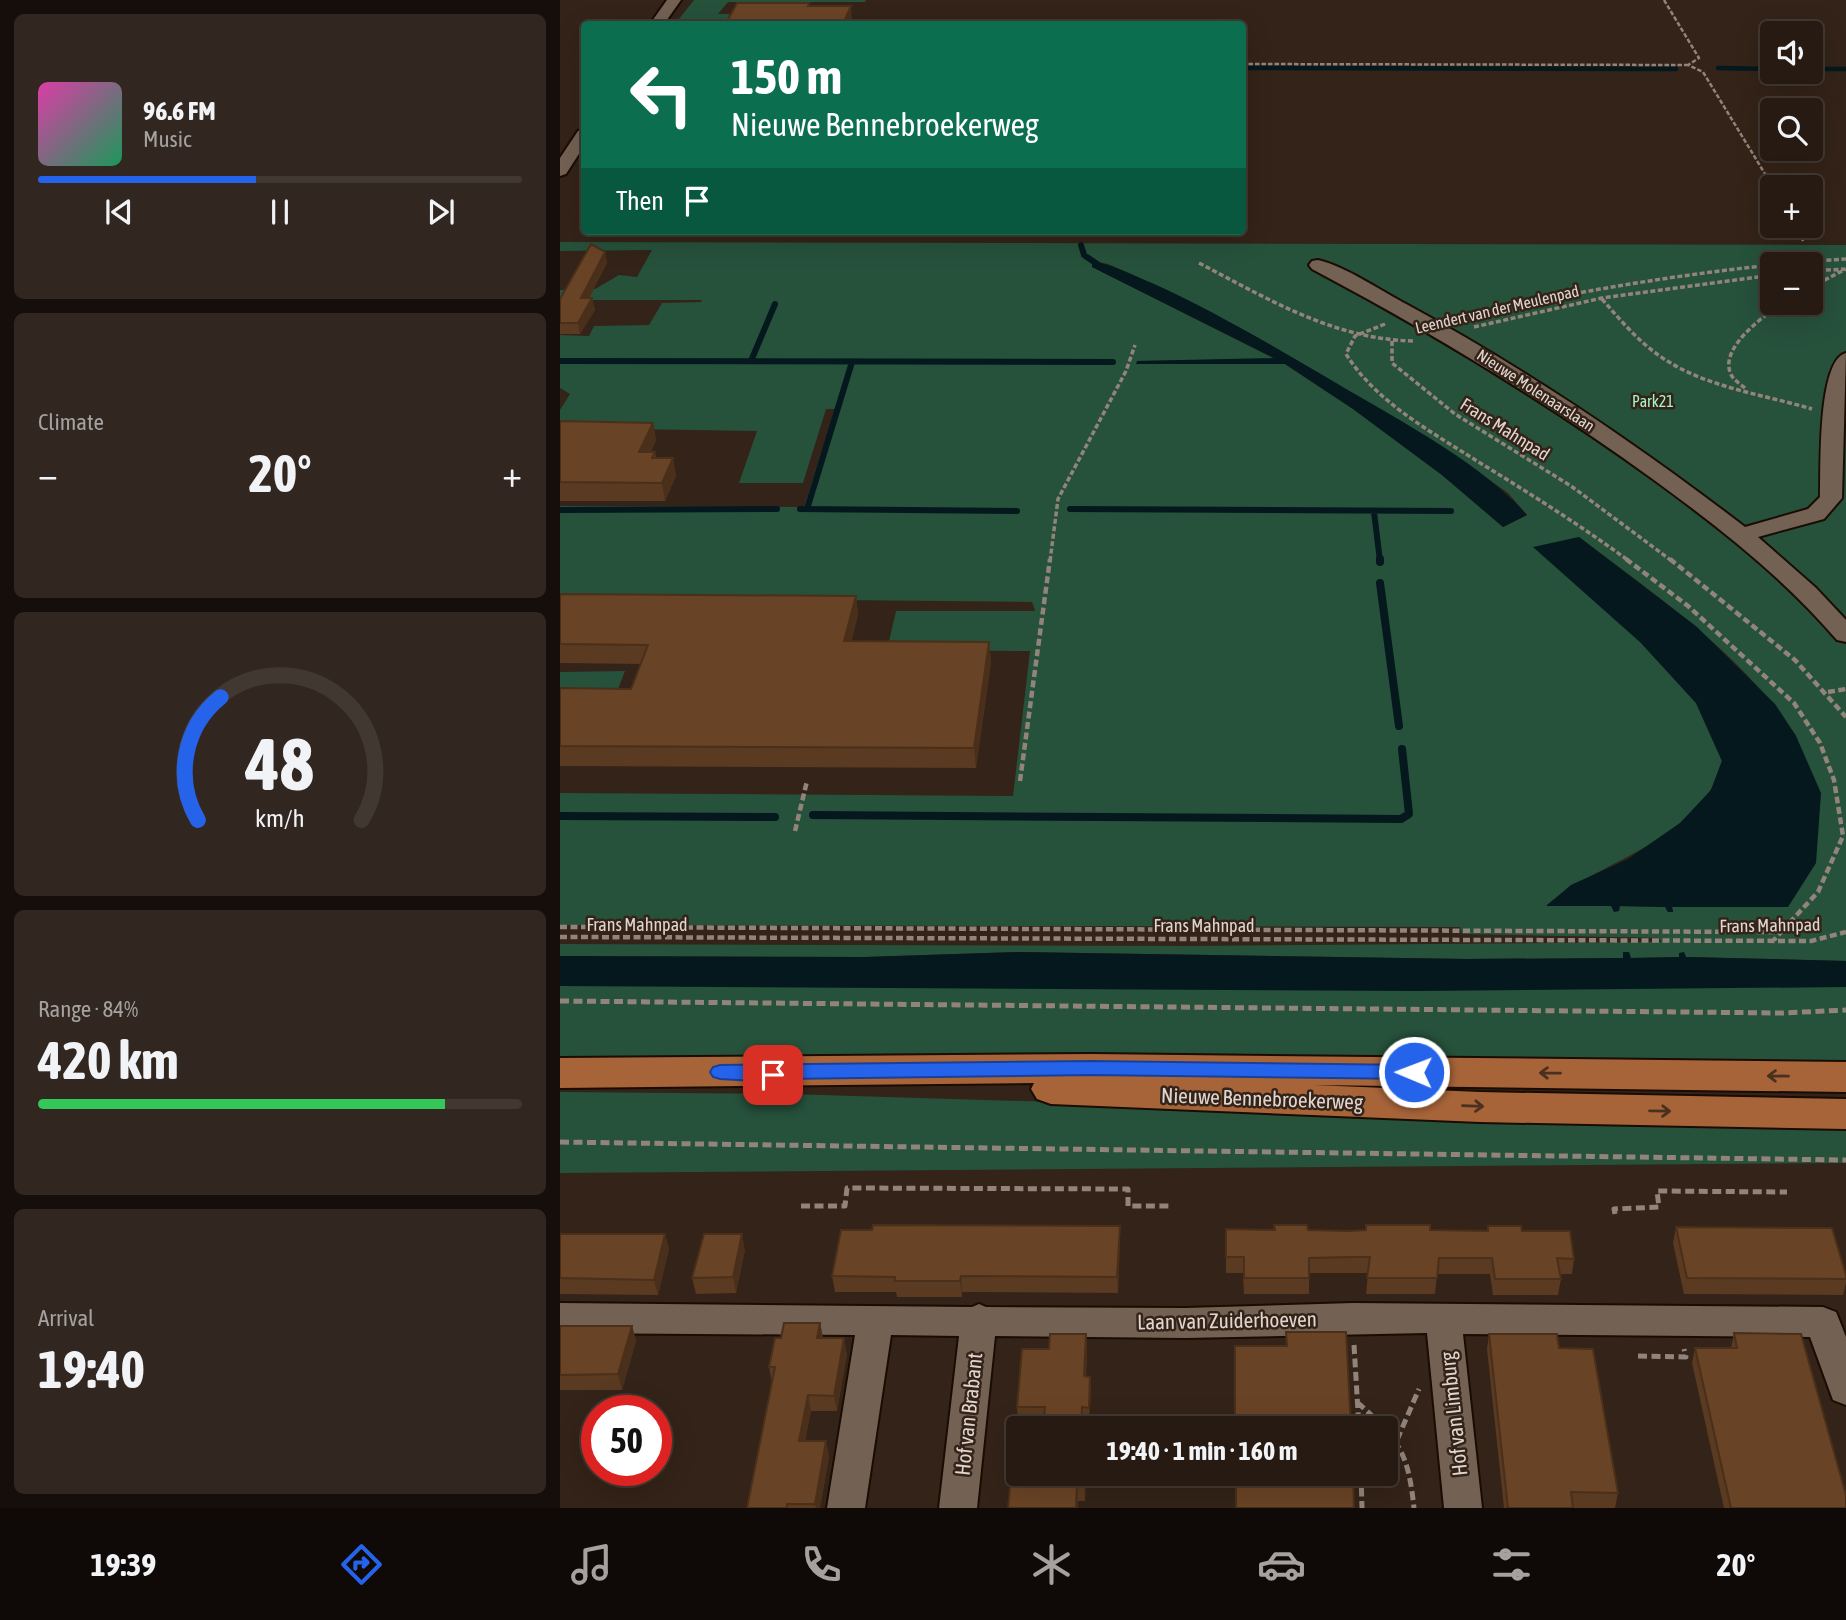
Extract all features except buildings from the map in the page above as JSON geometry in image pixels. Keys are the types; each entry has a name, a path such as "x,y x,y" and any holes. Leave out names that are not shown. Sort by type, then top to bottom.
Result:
{"main road":[{"name":"Nieuwe Bennebroekerweg","path":"560,1073 1091,1068 1846,1077"},
{"name":"Nieuwe Bennebroekerweg","path":"720,1072 1108,1092 1480,1107 1846,1114"}],"street":[{"path":"659,21 674,0"},
{"path":"560,171 581,139"},
{"name":"Nieuwe Molenaarslaan","path":"1318,265 1496,362 1606,435 1742,534 1824,608 1846,635"},
{"path":"1742,534 1816,514 1831,498 1835,388 1846,359"},
{"name":"Laan van Zuiderhoeven","path":"560,1318 875,1321 979,1319 1185,1323 1353,1318 1835,1322 1846,1389"},
{"name":"Hof van Brabant","path":"958,1508 979,1319"},
{"name":"Hof van Limburg","path":"1444,1320 1463,1508"},
{"path":"846,1508 875,1321"}],"path":[{"path":"1664,0 1699,58 1688,65"},
{"path":"1246,64 1688,65 1703,72 1766,175"},
{"path":"1802,238 1804,242"},
{"path":"1774,941 1818,892 1843,836 1833,780 1820,743 1794,704 1688,606 1590,532 1415,421 1360,376 1346,354 1355,336 1389,323 1424,322 1570,293 1760,264 1846,259"},
{"name":"Leendert van der Meulenpad","path":"1199,263 1326,326 1355,336 1392,341 1417,341 1505,318 1602,298 1760,277"},
{"path":"1823,270 1846,269"},
{"path":"1823,281 1846,269"},
{"path":"1602,298 1631,332 1668,361 1697,375 1834,416"},
{"path":"1746,389 1730,375 1727,363 1733,350 1750,329 1768,315"},
{"name":"Frans Mahnpad","path":"1392,341 1392,363 1435,402 1582,495 1754,625 1828,692 1846,718"},
{"path":"1020,781 1058,499 1126,371 1135,345"},
{"path":"1828,692 1846,689"},
{"path":"795,831 807,781"},
{"path":"560,927 1781,932"},
{"name":"Frans Mahnpad","path":"560,937 1811,941 1846,932"},
{"path":"560,1001 1782,1013 1846,1010"},
{"path":"560,1142 1846,1160"},
{"path":"801,1206 845,1206 847,1188 1128,1189 1128,1206 1172,1206"},
{"path":"1615,1214 1614,1209 1659,1208 1657,1191 1787,1192"},
{"path":"1353,1318 1358,1416"},
{"path":"1398,1437 1424,1377"},
{"path":"1357,1402 1372,1416"},
{"path":"1398,1442 1411,1470 1414,1508"},
{"path":"1361,1486 1362,1508"}],"green space":[{"path":"694,0 866,0 728,2 718,14 740,14 736,21 677,21"},
{"name":"Park21","path":"560,242 1846,245 1846,961 1630,958 1629,952 1624,952 1623,958 1467,959 1018,952 865,957 560,956 560,944 1191,946 1661,942 1659,938 1462,934 1460,927 560,925 560,793 1013,796 1030,651 887,650 896,611 1035,611 1032,602 560,597 560,506 804,507 835,409 826,409 803,483 739,483 757,431 560,428 560,410 570,394 560,388 560,335 589,336 594,326 649,325 662,303 701,302 702,300 560,300 560,290 595,289 619,275 637,277 652,250 560,251","holes":["1092,261 1108,264 1177,295 1264,341 1464,462 1508,493 1527,515 1503,527 1442,475 1353,409 1285,364 1137,364 1137,361 1275,359 1092,267","1579,537 1667,604 1724,652 1750,678 1796,736 1672,907 1673,911 1668,912 1666,907 1547,905 1567,890 1633,854 1675,827 1694,811 1710,791 1722,761 1696,703 1641,643"]},
{"path":"625,671 615,697 560,697 560,672"},
{"path":"560,985 1846,986 1846,1067 560,1058"},
{"path":"560,1092 789,1094 1846,1126 1846,1163 560,1173"}],"shaded area":[{"path":"1092,261 1123,270 1174,293 1405,423 1485,476 1527,515 1503,527 1442,475 1353,409 1285,364 1136,364 1137,361 1274,358 1092,267"},
{"path":"1579,537 1697,627 1775,704 1796,736 1821,793 1816,863 1788,907 1672,907 1673,912 1668,912 1665,907 1620,906 1619,911 1614,912 1611,906 1546,906 1571,885 1628,859 1680,823 1711,790 1722,761 1696,703 1641,643 1533,547"},
{"path":"1018,952 1467,959 1623,958 1623,952 1629,952 1631,958 1679,957 1679,953 1684,952 1686,957 1846,961 1846,987 1418,991 560,986 560,956 865,957"}],"waterway":[{"path":"1246,68 1676,69"},
{"path":"1718,68 1760,69"},
{"path":"1823,69 1846,69"},
{"path":"1081,245 1084,255 1100,266"},
{"path":"751,361 775,304"},
{"path":"560,361 1113,362"},
{"path":"807,509 852,362"},
{"path":"560,510 777,509"},
{"path":"800,509 1017,511"},
{"path":"1070,509 1451,511"},
{"path":"1374,512 1380,561"},
{"path":"1380,583 1399,726"},
{"path":"813,815 1401,819 1409,814 1402,749"},
{"path":"560,816 775,817"}],"route":[{"path":"773,1075 720,1072 1091,1068 1414,1072"}]}
